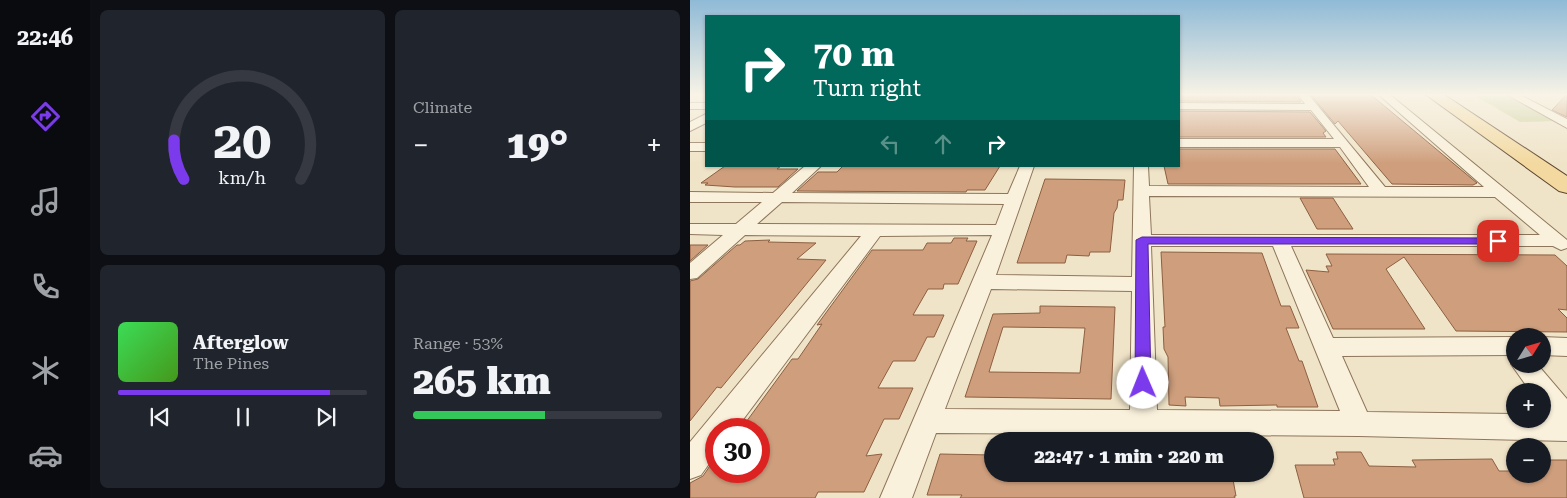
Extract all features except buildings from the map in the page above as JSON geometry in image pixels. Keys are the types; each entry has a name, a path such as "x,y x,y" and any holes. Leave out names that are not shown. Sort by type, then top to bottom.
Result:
{"main road":[{"path":"1467,117 1567,186"},
{"path":"1486,117 1567,170"}],"street":[{"path":"1321,117 1344,143 1382,193"},
{"path":"1411,117 1562,245"},
{"path":"1554,117 1567,124"},
{"path":"690,127 705,119"},
{"path":"1180,143 1344,143"},
{"path":"690,147 705,147"},
{"path":"690,273 813,167"},
{"path":"896,498 983,282 1026,167"},
{"path":"1142,167 1141,284 1144,423"},
{"path":"1142,191 1499,192"},
{"path":"690,197 1014,198"},
{"path":"690,229 1002,230"},
{"path":"728,418 875,231"},
{"path":"1142,240 1562,245"},
{"path":"1280,241 1359,424"},
{"path":"983,282 1141,284"},
{"path":"1551,346 1567,347"},
{"path":"1325,347 1506,353"},
{"path":"1531,373 1567,419"},
{"path":"927,421 1359,424 1567,428"},
{"path":"690,465 705,446"}],"green space":[{"path":"1512,117 1551,117 1558,121 1520,122"}],"route":[{"path":"1143,383 1142,240 1498,241"}]}
